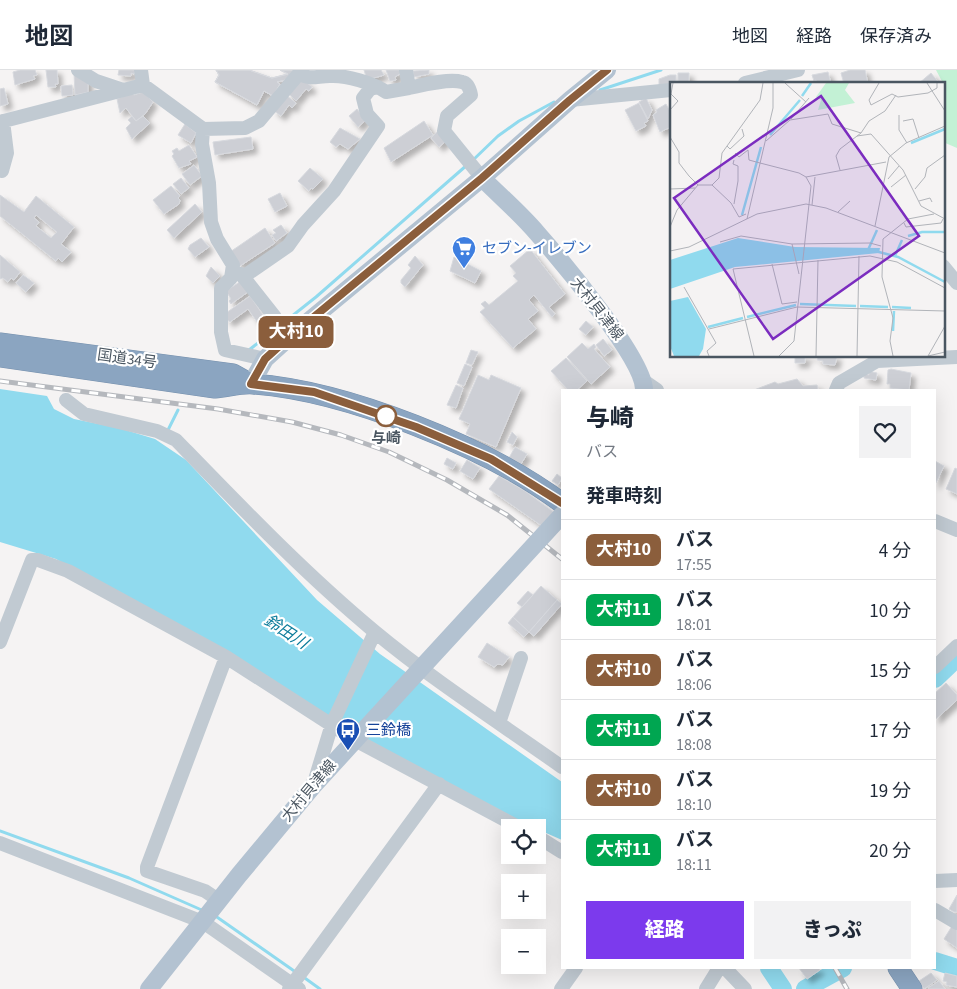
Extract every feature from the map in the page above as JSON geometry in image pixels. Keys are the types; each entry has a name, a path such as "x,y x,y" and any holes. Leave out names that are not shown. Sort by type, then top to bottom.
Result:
{"highway":[{"name":"国道34号","path":"0,343 233,374 251,384"},
{"name":"国道34号","path":"0,357 215,388 251,384 314,392 416,427 491,459 561,501"},
{"path":"899,969 912,989"}],"main road":[{"path":"251,384 259,358 380,261 473,168 570,100 607,70"},
{"name":"大村貝津線","path":"473,168 536,232 624,343 648,387"},
{"name":"大村貝津線","path":"149,989 313,786 561,516"}],"street":[{"path":"78,70 96,81 123,90"},
{"path":"141,70 143,85 203,129 245,128 259,121 301,72 312,78 329,76 373,84 386,92 447,82 462,82 467,85 471,95 447,116 444,131 473,168"},
{"path":"406,70 409,88"},
{"path":"752,82 798,70"},
{"path":"2,171 7,153 2,122 143,85"},
{"path":"259,358 225,350 221,332 221,288 231,278 288,246 303,225 334,191 378,126 367,114 363,98 370,89 378,87"},
{"path":"570,100 670,90"},
{"path":"203,129 202,144 209,183 211,222 217,239 238,274 275,317"},
{"path":"944,267 957,282"},
{"path":"944,358 957,357"},
{"path":"836,389 839,383 876,361 937,358"},
{"path":"66,400 84,414 158,431 172,437 277,544 373,637 561,766"},
{"path":"936,521 957,530"},
{"path":"0,642 32,560 38,560 68,571 226,657 333,721 355,740 503,819"},
{"path":"313,786 333,721 373,637"},
{"path":"936,666 957,646"},
{"path":"211,912 205,891 147,871 146,867 226,657"},
{"path":"500,723 521,658"},
{"path":"0,843 211,912 294,986 304,969 439,784"},
{"path":"546,842 561,851"},
{"path":"936,881 957,880"},
{"path":"936,911 957,923"},
{"path":"561,989 575,969"},
{"path":"706,989 718,969"},
{"path":"726,969 745,989"}],"green space":[{"path":"936,70 957,70 957,148 944,142 945,87"}],"water":[{"path":"0,389 47,396 54,409 74,419 119,428 155,439 186,460 317,600 380,654 561,781 561,840 546,833 546,819 515,819 370,742 56,559 0,542"}],"building":[{"path":"35,70 37,75 33,76 35,79 15,85 13,72"},
{"path":"46,70 57,70 58,84 55,84 56,87 48,87"},
{"path":"119,70 135,70 134,74 131,73 131,76 118,75"},
{"path":"216,70 249,70 272,78 288,74 280,70 296,70 290,79 277,82 280,84 273,96 264,91 257,105 215,82 219,75"},
{"path":"216,70 249,70 272,78 288,74 280,70 296,70 290,79 277,82 280,84 273,96 264,91 257,105 215,82 219,75"},
{"path":"216,70 249,70 272,78 288,74 280,70 296,70 290,79 277,82 280,84 273,96 264,91 257,105 215,82 219,75"},
{"path":"364,70 381,70 384,75 367,80"},
{"path":"386,70 400,70 401,73 395,77 396,80 390,81"},
{"path":"429,70 429,74 414,77 413,71"},
{"path":"850,70 865,70 868,82 843,82 841,73"},
{"path":"828,72 830,82 816,82 816,80 814,81 812,75"},
{"path":"74,73 88,79 88,92 75,95"},
{"path":"678,73 689,73 689,82 678,82"},
{"path":"931,73 938,82 920,82"},
{"path":"676,75 676,82 670,82 670,85 659,86 659,79"},
{"path":"301,78 312,87 309,91 306,89 296,101 288,93"},
{"path":"72,85 73,95 62,96 61,86"},
{"path":"4,88 8,104 0,106 0,89"},
{"path":"143,92 153,102 145,114 136,121 126,108 120,113 117,99 131,93 134,95"},
{"path":"286,95 296,103 292,108 289,105 281,116 273,110"},
{"path":"646,98 652,110 648,119 639,102"},
{"path":"639,103 648,121 644,123 646,126 636,131 625,110"},
{"path":"666,104 670,111 670,127 660,132 653,115 657,112 656,110"},
{"path":"357,109 366,120 358,127 349,116"},
{"path":"132,116 136,121 143,116 150,123 132,139 126,128 131,123 128,120"},
{"path":"424,121 433,135 391,162 384,148"},
{"path":"185,124 196,133 191,143 178,135"},
{"path":"340,128 360,139 348,149 340,144 336,147 330,142"},
{"path":"438,131 447,140 439,147 431,138"},
{"path":"251,137 253,149 215,155 213,142"},
{"path":"189,145 197,157 189,161 191,164 179,168 172,156 174,154 172,151 177,148 179,151"},
{"path":"194,165 202,176 190,185 182,174"},
{"path":"310,168 323,179 309,191 298,181"},
{"path":"181,178 189,188 181,194 173,184"},
{"path":"171,186 180,196 178,198 180,200 179,204 164,214 153,200"},
{"path":"280,193 287,206 275,212 268,199"},
{"path":"0,195 24,212 36,196 74,227 61,244 71,252 62,262 58,258 56,261 0,216","holes":["36,215 57,232 51,238 36,226 39,222 34,218"]},
{"path":"195,204 202,212 174,238 167,230"},
{"path":"281,225 287,233 276,241 272,235 276,233 273,230"},
{"path":"265,228 275,243 240,266 230,252"},
{"path":"201,238 209,247 195,257 188,249 190,245"},
{"path":"530,249 565,294 549,307 555,314 552,317 534,295 529,300 538,311 528,319 536,329 513,348 480,312 485,308 481,304 485,301 489,305 518,281 513,276 516,273 510,266"},
{"path":"0,255 20,272 14,280 11,278 8,282 3,278 0,279"},
{"path":"415,256 423,265 405,287 401,280 411,268 408,265"},
{"name":"セブン-イレブン","path":"454,257 481,271 475,283 450,271"},
{"path":"211,267 220,276 213,283 206,276"},
{"path":"23,275 34,283 26,292 16,283"},
{"path":"241,281 248,292 231,304 229,301 231,299 226,291"},
{"path":"250,296 267,321 260,326 248,309 230,322 226,319 226,313"},
{"path":"586,321 593,327 586,335 579,329"},
{"path":"603,339 612,350 604,356 596,345"},
{"path":"582,343 588,349 594,344 596,347 594,349 610,367 591,384 567,357"},
{"path":"471,350 478,352 472,365 466,363"},
{"path":"566,358 587,381 578,389 567,389 551,371"},
{"path":"795,358 805,358 805,363 795,363"},
{"path":"818,358 837,358 835,365 823,364 823,361 817,360"},
{"path":"465,364 472,367 464,386 457,383"},
{"path":"888,370 911,373 909,389 890,388 890,384 887,384"},
{"path":"869,371 877,373 876,380 864,378 864,374 869,375"},
{"path":"478,375 489,380 491,375 521,388 496,447 466,434 470,424 459,419"},
{"path":"797,379 803,386 817,385 818,389 757,389 775,382 778,384"},
{"path":"456,385 463,388 456,408 447,405"},
{"path":"512,432 517,437 513,445 507,442"},
{"path":"515,447 527,454 521,464 509,458"},
{"path":"447,458 456,463 453,469 444,464"},
{"path":"467,460 480,468 473,479 460,471"},
{"path":"936,462 944,466 936,483"},
{"path":"955,468 957,469 957,494 946,489"},
{"path":"557,474 561,477 558,485 552,481"},
{"path":"499,476 525,491 555,513 542,526 489,489"},
{"path":"541,586 557,600 529,632 513,617"},
{"path":"528,591 533,595 522,607 517,603"},
{"path":"557,600 561,603 534,636 529,632"},
{"path":"513,617 529,632 524,637 508,623"},
{"path":"487,643 509,657 503,665 498,664 494,667 478,657"},
{"path":"946,683 957,695 957,700 936,719 936,692"},
{"path":"957,895 957,912 954,912 949,909"},
{"path":"952,926 957,929 957,948 944,939"},
{"path":"800,969 820,970 807,979"},
{"path":"931,973 937,980 924,989 919,981"},
{"path":"945,973 957,976 957,987 946,985 947,982 943,981"},
{"path":"939,981 945,989 928,988"}],"waterway":[{"path":"600,90 661,70"},
{"path":"472,161 498,136 519,121 554,102"},
{"path":"249,350 316,297 467,165"},
{"path":"167,432 178,410"},
{"path":"936,678 957,658"},
{"path":"0,831 129,878 204,911"},
{"path":"214,915 297,973"},
{"path":"936,961 957,968"},
{"name":"鈴田川","path":"770,969 783,989"},
{"path":"805,989 841,969"},
{"path":"302,976 320,989"}],"railway":[{"path":"0,381 218,409 292,422 341,435 389,452 447,480 507,515 561,558"},
{"path":"836,969 847,989"}],"bus line":[{"name":"大村10","path":"561,502 491,459 377,412 314,392 251,384 265,359 286,340 482,178 607,70"}],"place":[{"name":"セブン-イレブン","path":"464,269"},
{"name":"与崎","path":"386,416"},
{"name":"三鈴橋","path":"348,751"}]}
